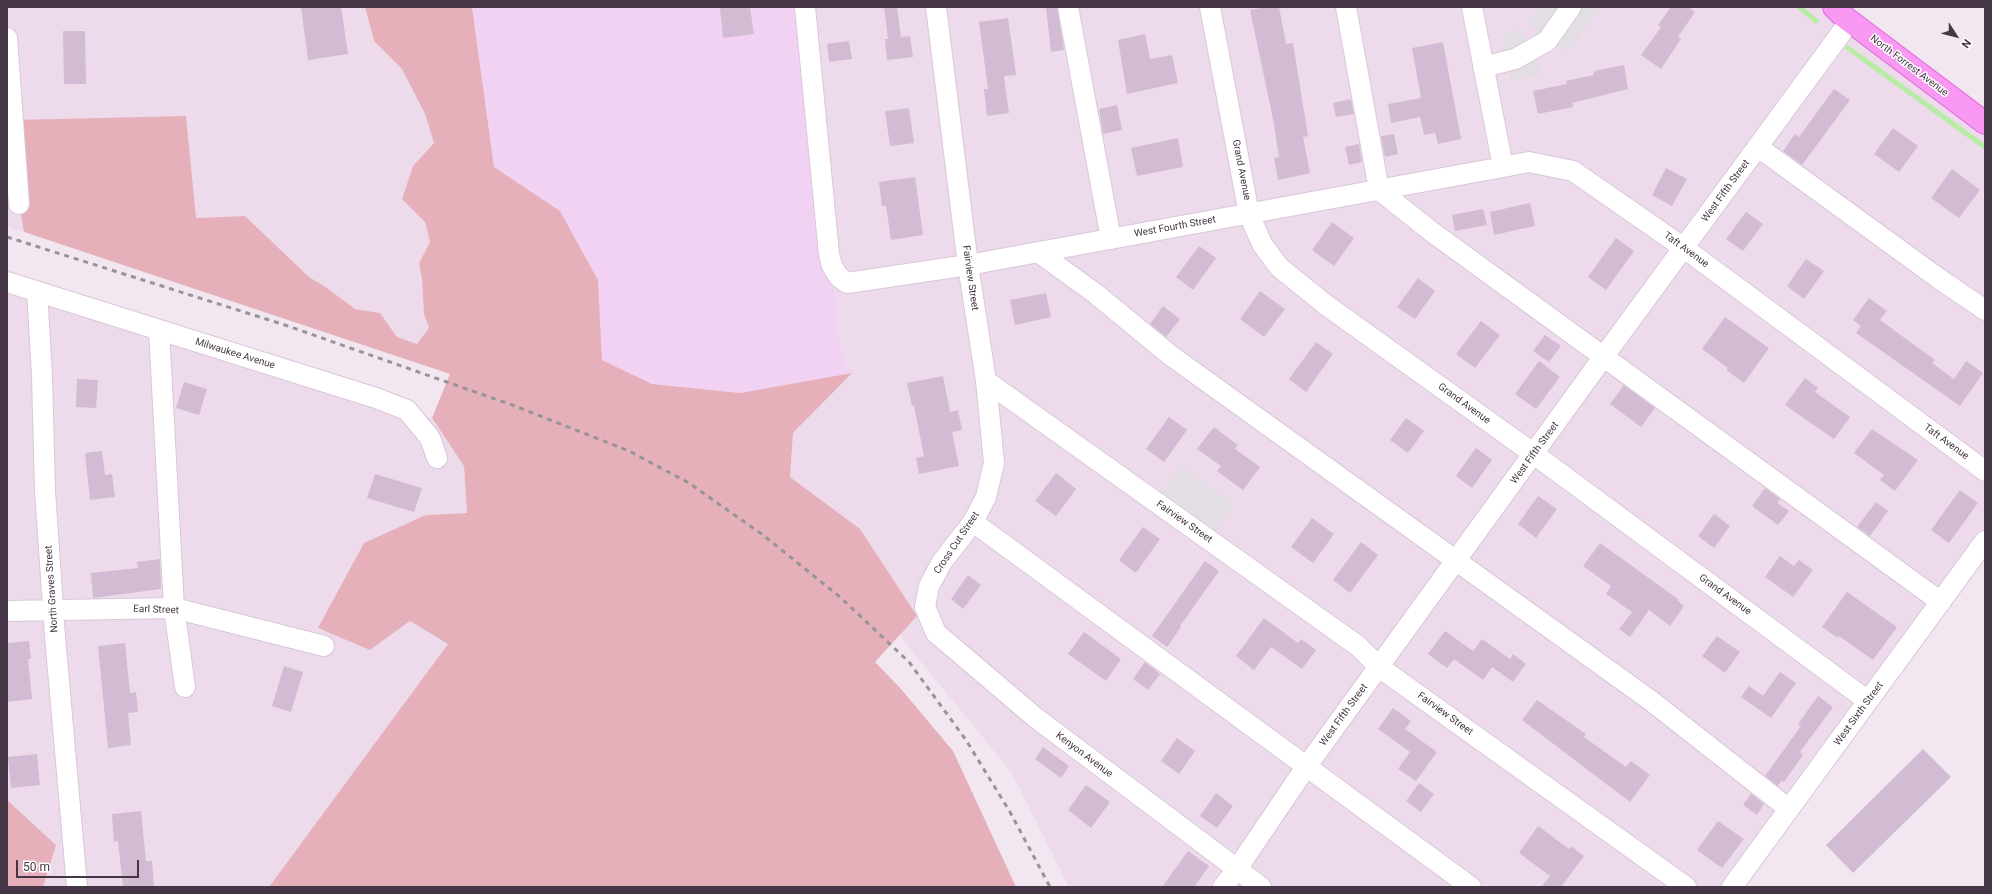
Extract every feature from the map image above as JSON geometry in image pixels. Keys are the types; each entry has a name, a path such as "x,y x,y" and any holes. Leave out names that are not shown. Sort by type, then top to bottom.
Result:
{"main road":[{"name":"North Forrest Avenue","path":"1842,14 1985,123"}],"street":[{"name":"West Fourth Street","path":"805,7 829,254 832,266 838,277 847,283 968,265 1503,167"},
{"name":"Fairview Street","path":"936,7 968,265 986,381 1358,646 1379,667 1686,887"},
{"path":"1068,7 1111,239"},
{"name":"Grand Avenue","path":"1210,7 1249,214 1262,244 1278,267 1326,305 1534,454 1868,701"},
{"path":"1346,7 1380,190 1432,232 1941,602"},
{"path":"1472,7 1503,167"},
{"path":"1483,67 1515,59 1547,41 1572,7"},
{"name":"West Fifth Street","path":"1224,887 1306,767 1604,356 1758,147 1842,14"},
{"path":"7,38 19,204"},
{"path":"1758,147 1938,278 1985,310"},
{"name":"Taft Avenue","path":"1503,167 1529,162 1573,171 1684,248 1985,471"},
{"path":"1038,252 1096,294 1170,355 1650,700 1789,809"},
{"name":"Milwaukee Avenue","path":"7,282 376,398 407,410 430,438 437,458"},
{"name":"North Graves Street","path":"37,291 42,375 46,491 54,610 77,887"},
{"path":"159,330 174,608 185,686"},
{"name":"Cross Cut Street","path":"936,633 925,607 930,586 942,562 973,522 986,497 994,463 992,429 986,381"},
{"path":"973,522 1471,887"},
{"name":"West Sixth Street","path":"1732,887 1985,541"},
{"name":"Earl Street","path":"7,610 174,608 324,646"},
{"name":"Kenyon Avenue","path":"936,633 1036,718 1261,887"}],"shaded area":[{"path":"7,7 365,7 374,41 402,69 425,114 434,143 413,166 402,199 425,222 430,242 419,263 422,279 424,314 430,328 417,344 397,337 380,313 355,309 327,288 309,277 245,216 196,218 19,204 24,232 7,227"},
{"path":"365,7 472,7 494,167 560,211 598,280 602,360 652,384 740,393 852,373 793,433 790,477 860,529 917,616 875,662 901,689 953,751 1016,887 269,887 448,644 410,621 370,650 318,628 364,543 426,515 467,513 464,466 432,418 450,374 24,232 19,204 13,120 186,116 196,218 245,216 309,277 327,288 355,309 380,313 397,337 417,344 429,328 424,314 422,279 419,263 430,242 425,222 402,199 413,166 434,143 425,114 402,69 374,41"},
{"path":"472,7 805,7 829,254 842,356 852,373 740,393 652,384 602,360 598,280 560,211 494,167"},
{"path":"805,7 1834,7 1985,123 1985,541 1732,887 1069,887 1012,773 899,635 917,615 790,477 793,434 852,372 842,356 829,254"},
{"path":"1539,7 1600,7 1568,53 1527,24"},
{"path":"1523,29 1529,61 1537,60 1540,75 1511,80 1502,33"},
{"path":"7,282 432,418 464,466 467,513 426,515 370,650 410,621 448,644 269,887 43,887 56,845 7,800"},
{"path":"1182,466 1235,505 1215,533 1162,494"},
{"path":"7,800 56,845 43,887 7,887"}],"building":[{"path":"301,7 341,7 348,54 308,60"},
{"path":"720,7 750,7 754,34 723,38"},
{"path":"884,7 897,7 901,37 910,36 913,57 887,60 885,39 888,39"},
{"path":"1046,7 1057,7 1064,50 1051,52"},
{"path":"1267,7 1279,7 1286,44 1293,43 1308,136 1303,137 1310,173 1278,180 1274,158 1279,157 1273,119 1250,10"},
{"path":"1671,7 1688,7 1695,12 1678,37 1681,39 1661,69 1641,55 1661,27 1658,25"},
{"path":"1008,18 1016,75 1004,76 1009,113 987,116 984,89 988,89 979,22"},
{"path":"63,31 85,31 86,84 64,84"},
{"path":"1145,34 1150,59 1172,55 1178,83 1127,94 1118,40"},
{"path":"849,41 852,59 829,62 827,44"},
{"path":"1443,42 1461,139 1438,144 1435,133 1424,135 1420,117 1391,123 1388,104 1421,98 1412,48"},
{"path":"1624,65 1628,89 1572,103 1573,107 1538,114 1533,91 1567,84 1566,81 1594,75 1594,71"},
{"path":"1834,89 1850,100 1802,165 1783,151 1795,134 1799,137"},
{"path":"1351,99 1354,114 1336,117 1333,103"},
{"path":"1117,105 1122,130 1103,134 1099,109"},
{"path":"909,108 914,143 890,146 885,111"},
{"path":"1893,128 1918,146 1899,172 1874,154"},
{"path":"1394,134 1398,154 1385,157 1381,136"},
{"path":"1178,138 1183,167 1137,176 1131,148"},
{"path":"1359,144 1362,162 1349,165 1345,147"},
{"path":"1666,168 1687,179 1672,206 1652,195"},
{"path":"1952,169 1980,190 1959,218 1931,198"},
{"path":"915,177 923,235 891,240 886,206 882,206 879,182"},
{"path":"1530,203 1535,226 1494,235 1490,212"},
{"path":"1483,209 1487,225 1455,231 1452,215"},
{"path":"1746,212 1763,224 1743,251 1726,239"},
{"path":"1332,222 1354,238 1334,266 1312,250"},
{"path":"1616,238 1634,251 1606,290 1588,277"},
{"path":"1199,246 1216,258 1193,290 1176,277"},
{"path":"1806,259 1824,271 1804,299 1787,286"},
{"path":"1418,278 1435,291 1415,319 1397,307"},
{"path":"1260,291 1285,309 1264,337 1240,319"},
{"path":"1046,293 1051,317 1015,325 1010,300"},
{"path":"1869,298 1887,311 1880,320 1935,360 1932,363 1954,379 1966,361 1983,373 1960,406 1856,333 1861,326 1853,320"},
{"path":"1163,306 1180,319 1166,337 1150,324"},
{"path":"1725,317 1769,348 1744,383 1726,370 1728,368 1702,349"},
{"path":"1481,321 1500,335 1475,368 1456,354"},
{"path":"1545,335 1561,346 1549,362 1533,351"},
{"path":"1316,342 1333,354 1306,392 1289,379"},
{"path":"1539,361 1560,377 1536,409 1515,394"},
{"path":"943,376 950,412 958,410 962,430 952,432 959,466 919,474 916,458 924,456 914,406 912,406 907,383"},
{"path":"1805,378 1818,388 1815,392 1850,417 1834,439 1785,405"},
{"path":"77,379 98,380 96,408 76,407"},
{"path":"184,382 207,389 199,415 176,408"},
{"path":"1624,385 1655,408 1641,427 1610,404"},
{"path":"1169,417 1187,430 1164,462 1146,449"},
{"path":"1406,418 1424,431 1408,453 1390,440"},
{"path":"1214,427 1238,445 1235,449 1260,467 1243,490 1217,471 1221,466 1197,449"},
{"path":"1872,429 1918,460 1895,491 1880,480 1884,475 1854,453"},
{"path":"1476,448 1492,460 1472,488 1456,476"},
{"path":"102,451 105,475 112,474 115,497 90,500 85,453"},
{"path":"1056,473 1076,489 1056,516 1035,501"},
{"path":"375,474 422,488 414,512 367,498"},
{"path":"1765,488 1780,499 1777,503 1789,511 1778,525 1752,506"},
{"path":"1960,490 1978,503 1949,543 1931,530"},
{"path":"1538,496 1557,509 1536,538 1518,524"},
{"path":"1876,502 1888,511 1870,536 1857,527"},
{"path":"1714,514 1730,526 1714,548 1698,536"},
{"path":"1312,518 1334,534 1313,563 1291,547"},
{"path":"1143,527 1160,539 1136,573 1119,560"},
{"path":"1361,542 1378,555 1350,593 1333,580"},
{"path":"1600,543 1678,599 1677,600 1684,606 1670,626 1649,610 1630,637 1619,629 1632,612 1606,594 1611,586 1583,566"},
{"path":"1780,556 1794,566 1799,560 1813,570 1793,597 1765,577"},
{"path":"160,559 161,589 93,598 91,573 138,568 137,562"},
{"path":"1205,561 1219,571 1167,647 1152,636"},
{"path":"968,575 981,585 963,609 951,599"},
{"path":"1847,592 1897,627 1873,660 1839,636 1838,638 1822,627"},
{"path":"1264,618 1298,643 1301,639 1316,650 1302,669 1271,647 1254,670 1236,656"},
{"path":"1445,631 1473,651 1482,639 1510,659 1513,654 1526,664 1513,682 1492,667 1483,680 1454,659 1447,668 1428,654"},
{"path":"1084,632 1121,659 1106,681 1068,654"},
{"path":"1717,636 1740,652 1725,673 1702,656"},
{"path":"29,641 31,659 28,659 32,699 7,702 7,643"},
{"path":"125,643 130,693 136,692 138,712 128,713 131,745 108,748 98,646"},
{"path":"1145,662 1160,674 1148,690 1133,679"},
{"path":"284,666 303,672 291,712 272,706"},
{"path":"1780,672 1796,683 1771,718 1741,697 1749,686 1763,696"},
{"path":"1818,696 1833,707 1800,752 1803,755 1784,782 1781,781 1778,786 1765,776 1801,726 1798,724"},
{"path":"1537,700 1586,734 1584,737 1626,767 1631,761 1650,775 1630,802 1522,720"},
{"path":"1393,708 1411,721 1405,729 1437,752 1416,781 1398,769 1410,752 1378,729"},
{"path":"1177,738 1195,751 1179,774 1161,761"},
{"path":"1043,747 1069,766 1061,778 1035,759"},
{"path":"1923,749 1951,777 1853,873 1826,845"},
{"path":"37,754 40,785 11,788 8,757"},
{"path":"1419,783 1434,794 1421,812 1406,801"},
{"path":"1086,785 1110,802 1091,828 1068,810"},
{"path":"1216,793 1233,806 1217,828 1200,816"},
{"path":"1751,794 1764,804 1757,815 1743,805"},
{"path":"141,811 146,861 152,861 154,887 123,887 118,841 114,842 112,814"},
{"path":"1718,821 1744,839 1722,868 1697,850"},
{"path":"1538,826 1569,849 1571,846 1584,856 1561,887 1541,887 1550,876 1519,853"},
{"path":"1188,851 1209,866 1194,887 1162,887"}],"waterway":[{"path":"1799,7 1816,21"},
{"path":"1848,48 1985,147"}],"railway":[{"path":"7,237 285,325 515,406 629,451 689,483 763,535 840,597 909,662 966,740 1010,812 1050,887"}]}
